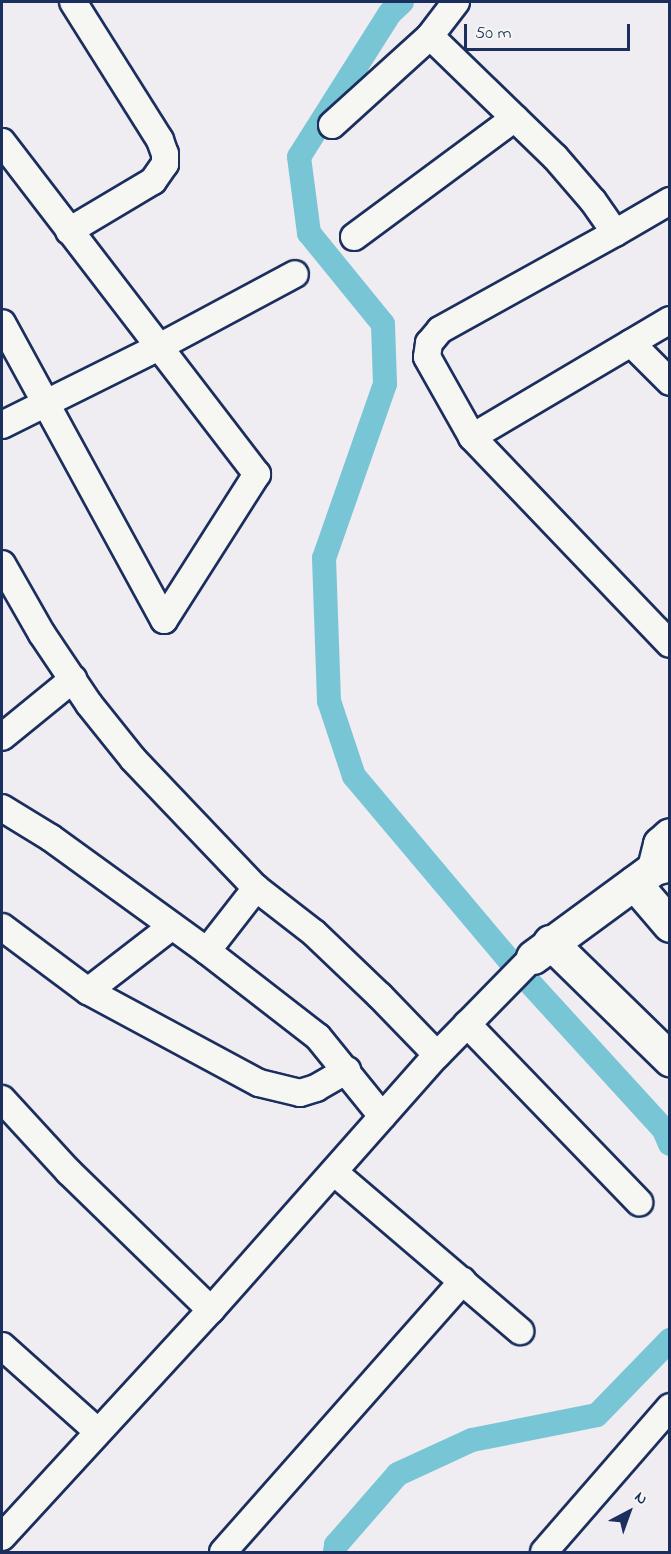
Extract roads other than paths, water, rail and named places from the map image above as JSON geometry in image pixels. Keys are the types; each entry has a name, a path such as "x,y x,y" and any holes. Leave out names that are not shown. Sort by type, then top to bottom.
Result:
{"street":[{"path":"69,231 153,181 165,164 165,154 160,140 73,2"},
{"path":"332,125 430,36 456,2"},
{"path":"430,36 555,157 593,201 615,232"},
{"path":"354,237 515,118"},
{"path":"2,142 257,474 164,620 2,323"},
{"path":"669,201 440,330 429,343 427,357 472,437 669,644"},
{"path":"2,424 159,347 295,274"},
{"path":"472,437 669,320"},
{"path":"631,343 669,382"},
{"path":"2,564 42,634 134,759 256,888 314,933 381,996 437,1054"},
{"path":"2,737 73,679"},
{"path":"2,808 51,838 207,951 318,1038 347,1070 382,1116"},
{"path":"669,835 660,844 652,872 669,925"},
{"path":"2,1537 97,1431 211,1310 466,1024 531,959 652,872"},
{"path":"207,951 256,888"},
{"path":"88,991 172,926"},
{"path":"2,927 88,991 267,1086 300,1093 316,1088 347,1070"},
{"path":"531,959 669,1059"},
{"path":"466,1024 639,1202"},
{"path":"2,1099 69,1172 211,1310"},
{"path":"334,1172 520,1331"},
{"path":"223,1552 463,1281"},
{"path":"2,1346 97,1431"},
{"path":"544,1552 669,1407"}],"waterway":[{"path":"402,2 390,13 299,157 309,233 383,324 385,384 324,558 329,701 354,776 509,960 664,1130 670,1144"},
{"path":"335,1552 336,1545 398,1474 472,1440 597,1415 670,1340"}]}
